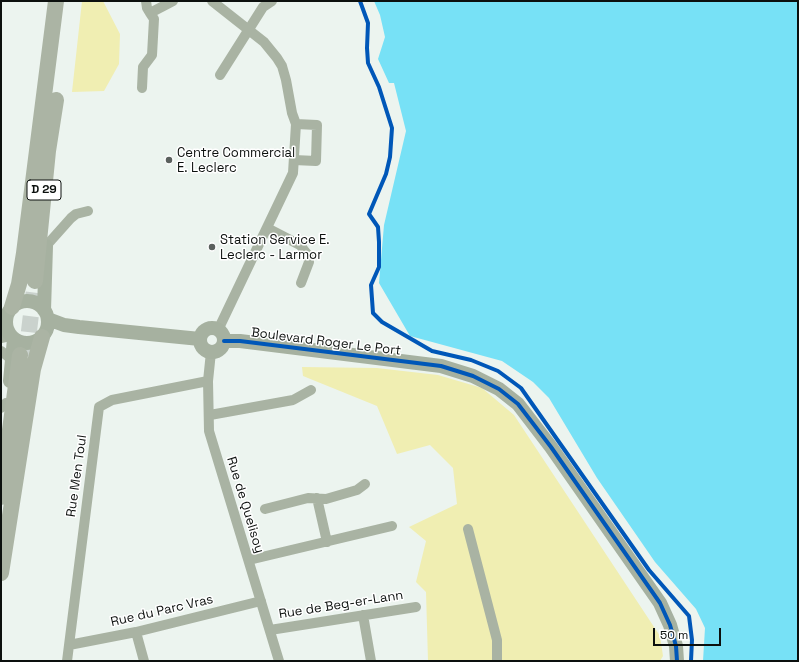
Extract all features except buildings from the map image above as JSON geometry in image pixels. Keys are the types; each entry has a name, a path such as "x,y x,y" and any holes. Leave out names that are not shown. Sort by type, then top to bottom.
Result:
{"main road":[{"name":"D 29","path":"50,99 56,1"},
{"name":"D 29","path":"32,280 42,151 68,1"},
{"path":"46,246 50,99"},
{"path":"7,313 19,284 50,99"},
{"path":"1,573 33,369 42,338"},
{"path":"1,497 14,355"},
{"path":"1,550 14,355"},
{"path":"1,445 4,405"}],"street":[{"path":"142,88 143,67 152,55 154,19 147,8 146,1"},
{"path":"150,13 173,1"},
{"path":"212,1 264,42 282,66 292,113 296,124 293,173 267,228 221,336 220,350 211,352 203,348 200,339 203,332 208,329 221,336"},
{"path":"220,75 263,6 272,1"},
{"path":"294,160 316,161 317,126 296,124"},
{"path":"8,338 30,344 42,338 47,330 46,246 71,218 76,214 88,211"},
{"path":"267,228 300,246 308,255 309,262 302,283"},
{"path":"4,405 14,355 8,338 5,322 7,313 18,303 29,301 36,303 46,315 64,325 200,339"},
{"name":"Boulevard Roger Le Port","path":"221,336 240,341 441,366 473,376 499,389 518,404 551,447 660,603 670,625 676,646 677,661"},
{"name":"Rue de Quelisoy","path":"211,352 208,381 210,415 209,431 279,661"},
{"name":"Rue Men Toul","path":"67,661 99,407 112,400 208,381"},
{"path":"210,415 293,400 311,390"},
{"path":"265,509 308,498 326,499 357,490 365,484"},
{"path":"317,498 326,542"},
{"path":"248,560 392,526"},
{"path":"468,529 497,640 497,661"},
{"name":"Rue du Parc Vras","path":"69,645 136,632 261,601"},
{"name":"Rue de Beg-er-Lann","path":"270,630 416,607"},
{"path":"363,615 371,661"},
{"path":"136,632 144,661"}],"shaded area":[{"path":"82,1 103,1 120,34 119,64 104,91 72,92"},
{"path":"302,367 377,368 438,375 482,388 514,415 660,636 663,656 660,661 428,661 426,592 416,582 426,541 409,527 457,504 453,468 430,445 397,454 377,406 303,376"}],"water":[{"path":"374,1 798,1 798,661 703,661 705,628 696,609 655,562 597,478 549,398 533,382 502,361 410,336 379,283 384,225 406,131 394,83 389,83 378,59 385,37 380,15"}],"tunnel":[{"path":"26,356 35,281"}],"cycle path":[{"path":"360,1 368,23 368,63 379,87 392,128 390,157 386,174 369,214 378,227 379,242 379,267 371,285 373,313 382,322 432,351 471,360 498,371 521,388 649,570 689,616 692,640 691,661"},
{"path":"224,341 240,341 441,366 473,376 499,389 518,404 551,447 660,603 670,625 676,646 677,661"}],"place":[{"name":"Centre Commercial E. Leclerc","path":"169,160"},
{"name":"Station Service E. Leclerc - Larmor","path":"212,247"}]}
